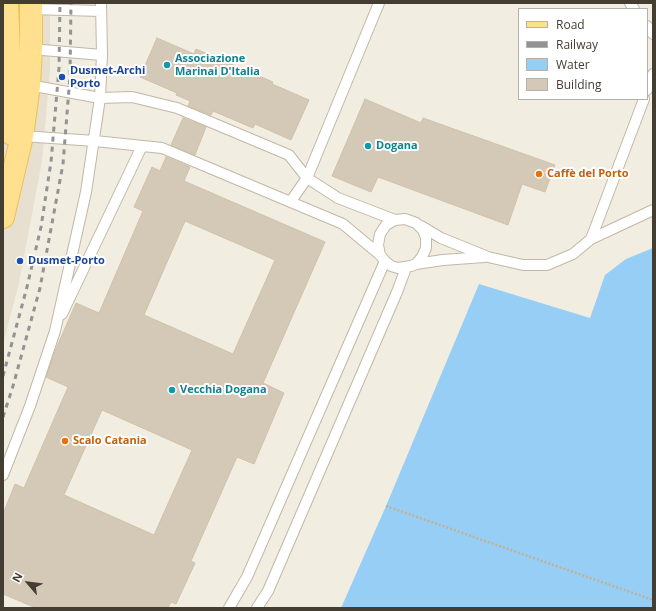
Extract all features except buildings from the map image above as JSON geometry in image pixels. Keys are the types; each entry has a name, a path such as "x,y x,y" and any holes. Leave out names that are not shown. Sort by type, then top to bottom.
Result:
{"main road":[{"path":"7,3 12,135 12,178"},
{"path":"3,217 22,136 29,84 31,6"}],"lane":[{"path":"291,202 307,178 379,3"},
{"path":"3,475 30,406 55,331 86,192 95,141 100,98 102,55 101,7 31,6"},
{"path":"31,49 102,55"},
{"path":"648,87 653,74"},
{"path":"29,84 100,98 132,97 177,108 288,156 307,178 338,198 395,220"},
{"path":"592,239 644,100"},
{"path":"22,136 95,141 162,148 343,224 391,266 398,268 406,268 416,264 443,260 488,257"},
{"path":"55,331 142,146"},
{"path":"229,608 247,577 383,258 378,245 380,234 386,225 395,220 405,219 416,223 441,238 488,257 523,266 547,265 573,254 592,239 653,210"},
{"path":"416,223 423,230 426,238 426,248 422,257 416,264"},
{"path":"257,608 268,591 406,268"}],"path":[{"path":"386,506 653,600"}],"shaded area":[{"path":"3,3 50,3 50,69 42,161 19,283 3,344"}],"water":[{"path":"653,248 653,608 341,608 386,506 479,284 590,318 605,275 626,259"}],"railway":[{"path":"3,376 27,287 41,227 51,162 59,68 60,3"},
{"path":"3,417 40,288 63,164 70,76 71,3"}],"place":[{"name":"Associazione Marinai D'Italia","path":"167,65"},
{"name":"Dusmet-Archi Porto","path":"62,77"},
{"name":"Dogana","path":"368,146"},
{"name":"Caffè del Porto","path":"539,174"},
{"name":"Dusmet-Porto","path":"20,261"},
{"name":"Vecchia Dogana","path":"172,390"},
{"name":"Scalo Catania","path":"65,441"}]}
